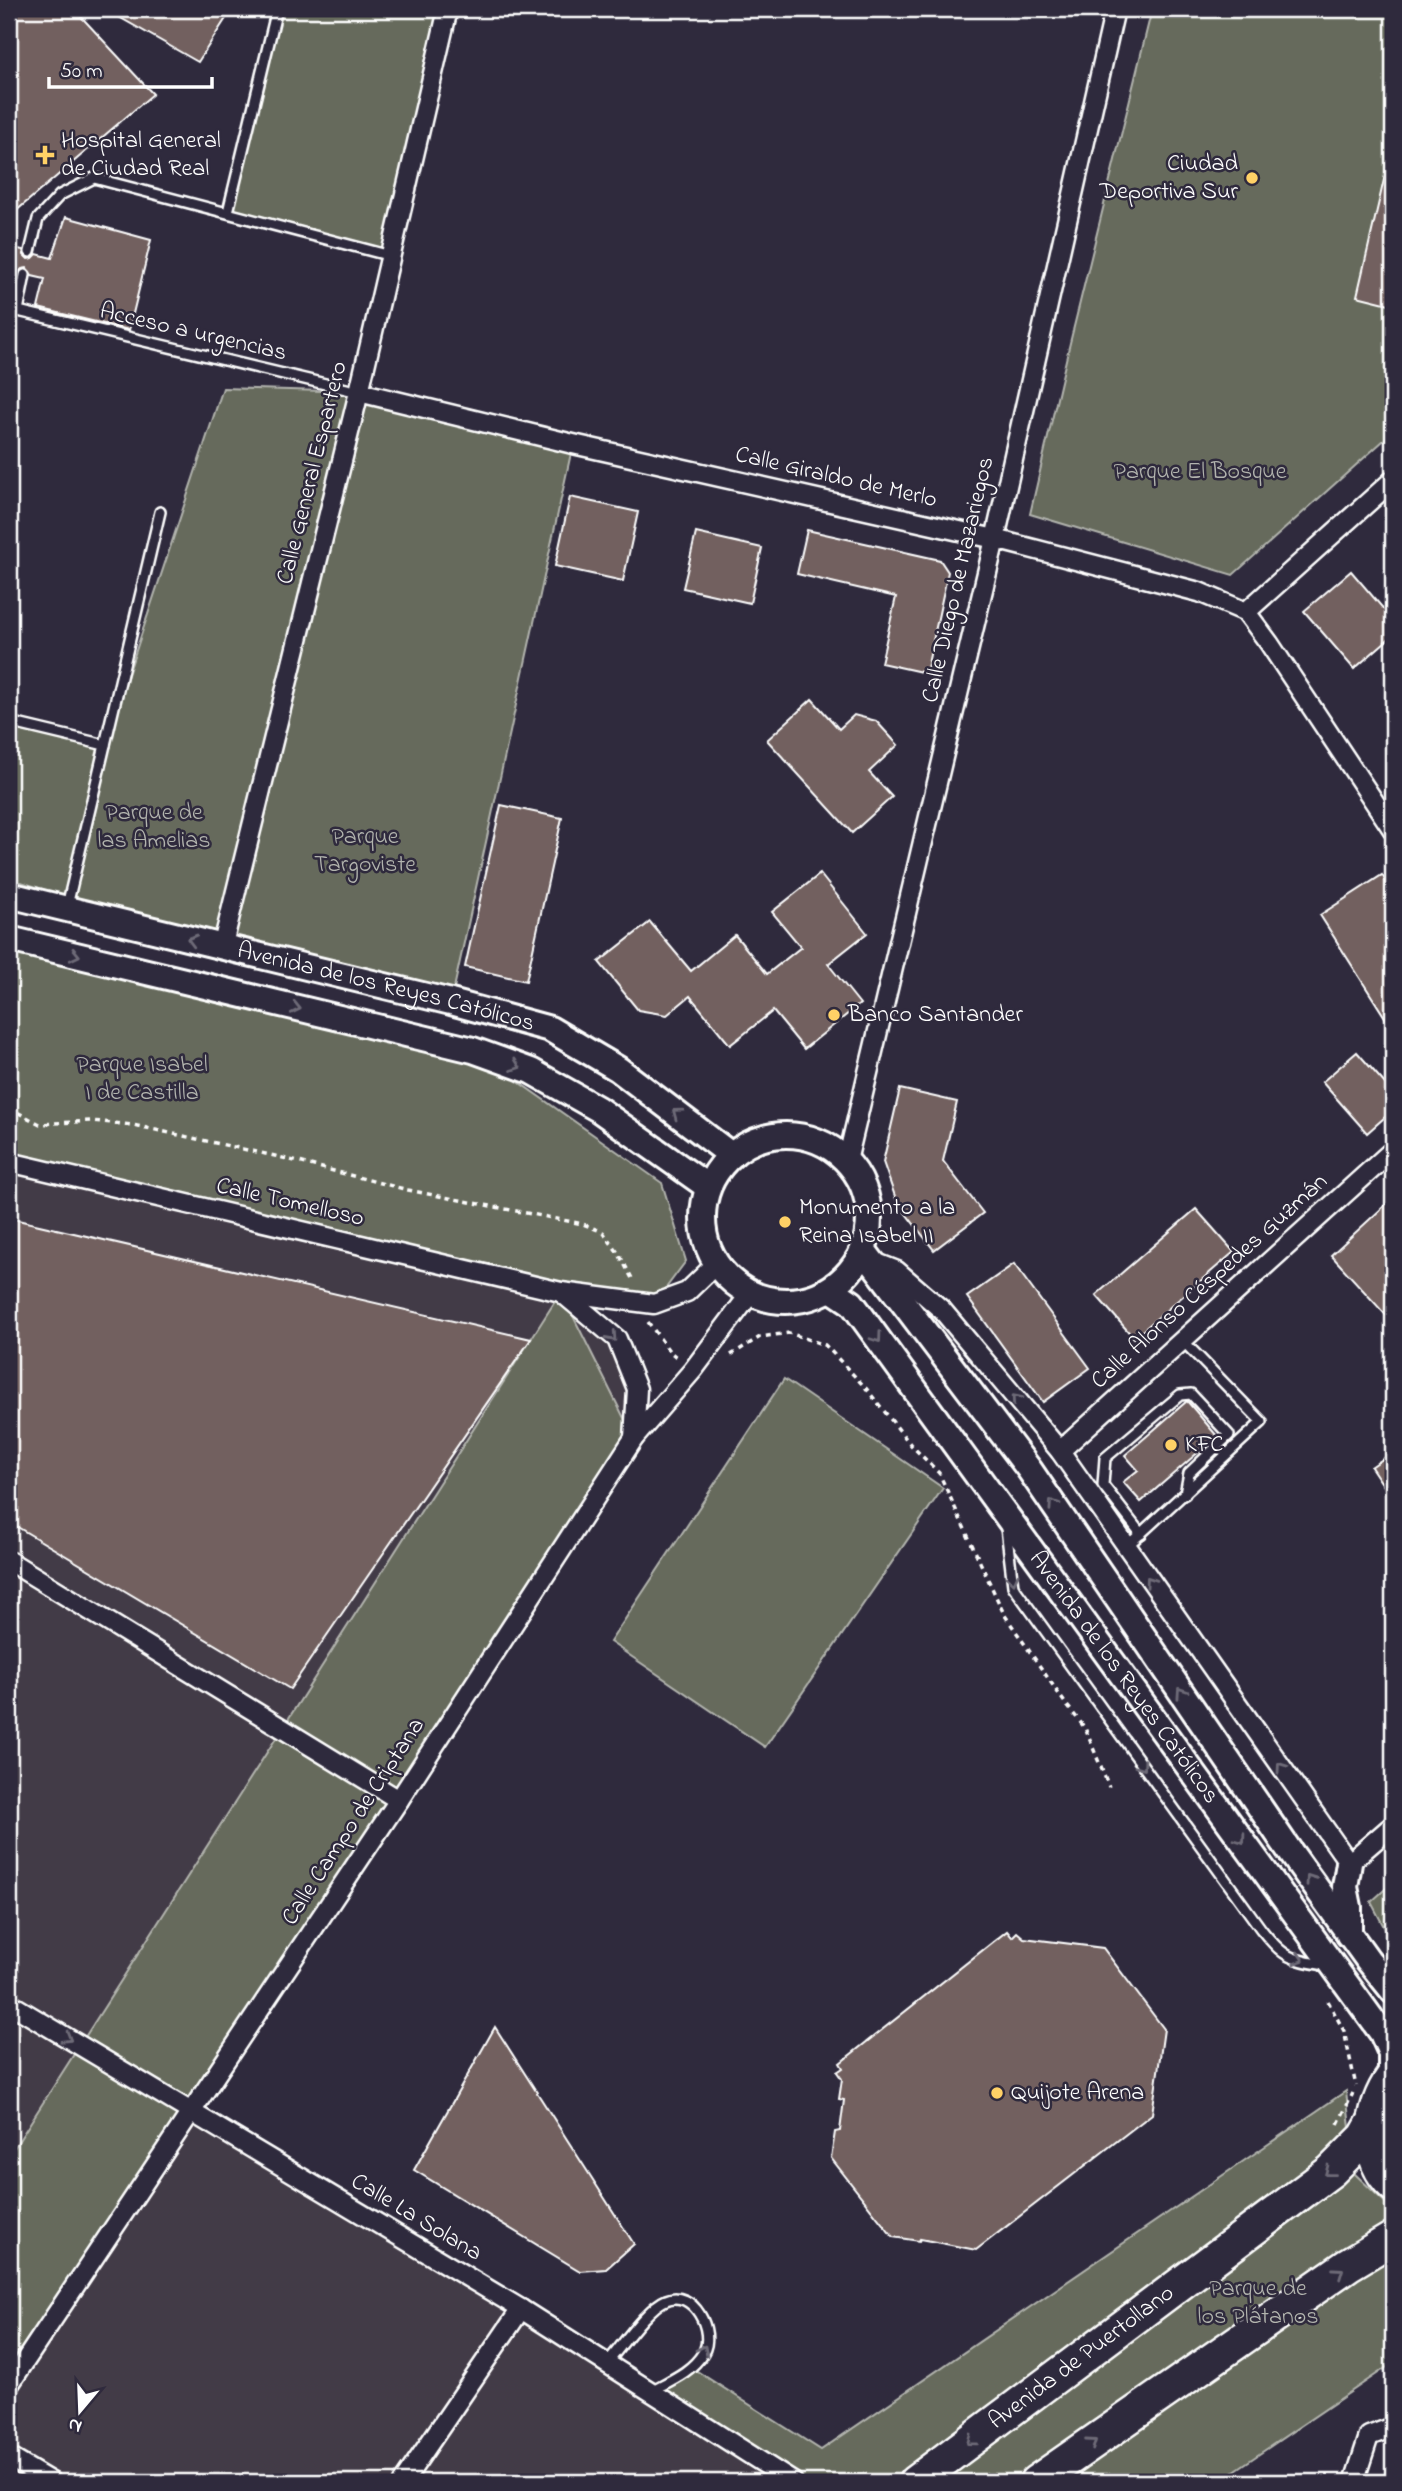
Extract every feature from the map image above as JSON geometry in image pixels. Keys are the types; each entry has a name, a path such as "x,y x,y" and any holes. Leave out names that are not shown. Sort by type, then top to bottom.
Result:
{"highway":[{"path":"1392,2078 1380,2096 1374,2121 1376,2159 1393,2185"},
{"name":"Avenida de Puertollano","path":"915,2482 1331,2171 1365,2137 1374,2121"},
{"path":"1035,2482 1349,2265 1393,2238"}],"main road":[{"name":"Avenida de los Reyes Católicos","path":"9,895 451,1002 550,1029 618,1069 731,1155"},
{"name":"Avenida de los Reyes Católicos","path":"9,939 473,1050 531,1071 598,1109 708,1188"},
{"path":"794,1135 814,1140 847,1161 864,1188 870,1214 867,1256 831,1289 798,1301 774,1301 750,1294 716,1264 704,1236 702,1219 708,1188 731,1155 751,1142 772,1136 794,1135"},
{"name":"Avenida de los Reyes Católicos","path":"867,1256 1029,1469 1349,1935 1393,1991"},
{"name":"Avenida de los Reyes Católicos","path":"831,1289 852,1303 1382,2033 1391,2053 1392,2078"},
{"path":"1349,1863 1345,1887 1349,1907 1349,1935"}],"street":[{"name":"Calle General Espartero","path":"222,948 359,392 448,9"},
{"name":"Calle Diego de Mazariegos","path":"847,1161 995,539 1115,9"},
{"name":"Calle Giraldo de Merlo","path":"359,392 586,447 995,539 1199,592 1246,612 1269,642 1393,830"},
{"path":"1246,612 1393,480"},
{"name":"Calle Alonso Céspedes Guzmán","path":"1060,1451 1393,1150"},
{"name":"Calle Tomelloso","path":"9,1162 561,1292 654,1304 687,1292 716,1264"},
{"path":"867,1256 897,1271 942,1310 1060,1451 1349,1863 1393,1825"},
{"name":"Calle Tomelloso","path":"561,1292 617,1339 637,1389 634,1438"},
{"name":"Calle Campo de Criptana","path":"9,2385 400,1800 634,1438 693,1370 750,1294"},
{"path":"9,1561 400,1800"},
{"name":"Calle La Solana","path":"9,2003 521,2309 793,2482"},
{"path":"402,2482 521,2309"},
{"path":"1354,2482 1369,2435 1393,2427"},
{"path":"9,2457 51,2482"}],"lane":[{"path":"229,212 277,9"},
{"path":"30,252 38,219 60,195 94,178 391,256"},
{"name":"Acceso a urgencias","path":"25,275 18,311 359,392"},
{"path":"67,908 160,512"},
{"path":"9,722 105,745"},
{"path":"1126,1548 1262,1422 1183,1341"},
{"path":"1140,1534 1103,1485 1105,1458 1180,1395 1191,1394 1229,1435 1189,1473 1185,1494"},
{"path":"1004,1512 1013,1586 1194,1838 1277,1949 1296,1961 1339,1973"},
{"path":"607,2363 654,2308 664,2300 674,2297 685,2300 697,2310 704,2324 709,2338 704,2352 692,2368 650,2391"}],"path":[{"path":"1368,1960 1393,1940"},
{"path":"1335,2130 1356,2085 1344,2031 1325,1995 1339,1973"}],"shaded area":[{"path":"9,1162 561,1292 617,1339 637,1389 634,1438 192,2112 791,2482 9,2482"}],"green space":[{"path":"282,9 448,9 391,256 228,212"},
{"name":"Ciudad Deportiva Sur","path":"1152,9 1393,9 1393,432 1233,575 1030,514"},
{"path":"223,388 359,392 573,444 451,1002 222,948 9,878 9,722 105,744"},
{"name":"Parque Isabel I de Castilla","path":"9,940 473,1050 662,1183 686,1261 654,1304 9,1154"},
{"path":"561,1292 634,1438 9,2382 9,2156"},
{"path":"784,1379 943,1488 765,1747 610,1642"},
{"path":"1393,1882 1393,1944 1371,1902"},
{"name":"Parque de los Plátanos","path":"1346,2091 1355,2174 1393,2210 1393,2363 1218,2482 793,2482 651,2391 692,2368 821,2450"}],"building":[{"name":"Hospital General de Ciudad Real","path":"9,9 74,9 153,94 9,217"},
{"path":"105,9 232,9 198,62"},
{"path":"1386,171 1393,172 1393,305 1357,296"},
{"name":"Hospital General de Ciudad Real","path":"66,217 151,240 129,330 38,308 45,279 32,276 27,268 18,273 9,271 9,247 23,250 28,259 37,254 52,258"},
{"path":"570,497 638,512 623,581 555,566"},
{"path":"807,530 940,560 948,572 926,673 881,663 896,597 797,574"},
{"path":"696,533 762,548 750,603 683,588"},
{"path":"1351,571 1393,620 1393,635 1354,669 1304,611"},
{"path":"812,699 839,729 854,715 876,721 898,745 869,772 892,797 852,833 767,740"},
{"path":"501,805 562,818 526,981 465,967"},
{"path":"820,874 867,933 828,964 860,1004 804,1049 773,1011 730,1045 690,996 667,1015 638,1010 599,962 650,922 691,971 735,935 767,974 801,947 772,912"},
{"path":"1382,875 1393,892 1393,1030 1320,915"},
{"path":"1357,1052 1393,1093 1393,1110 1367,1133 1322,1082"},
{"path":"900,1089 957,1102 943,1161 983,1213 934,1250 897,1202 883,1162"},
{"path":"1393,1198 1393,1323 1331,1255"},
{"path":"1196,1209 1234,1252 1134,1338 1096,1295"},
{"path":"9,1218 531,1339 290,1689 9,1522"},
{"path":"1014,1264 1090,1368 1043,1402 967,1297"},
{"name":"KFC","path":"1187,1401 1217,1436 1141,1502 1123,1482 1138,1470 1125,1455"},
{"path":"1393,1452 1393,1500 1371,1467"},
{"name":"Quijote Arena","path":"1007,1931 1012,1937 1017,1932 1024,1938 1103,1948 1164,2029 1152,2114 976,2250 920,2239 893,2237 831,2158 835,2132 840,2131 844,2100 839,2099 842,2079 837,2072 843,2068 840,2063"},
{"path":"495,2027 634,2244 606,2269 580,2271 414,2170"}],"place":[{"name":"Hospital General de Ciudad Real","path":"45,155"},
{"name":"Ciudad Deportiva Sur","path":"1252,178"},
{"name":"Banco Santander","path":"834,1015"},
{"name":"Monumento a la Reina Isabel II","path":"785,1222"},
{"name":"KFC","path":"1171,1445"},
{"name":"Quijote Arena","path":"997,2093"}],"park label":[{"name":"Parque El Bosque","path":"1200,472"},
{"name":"Parque de las Amelias","path":"154,827"},
{"name":"Parque Targoviste","path":"365,851"}]}
